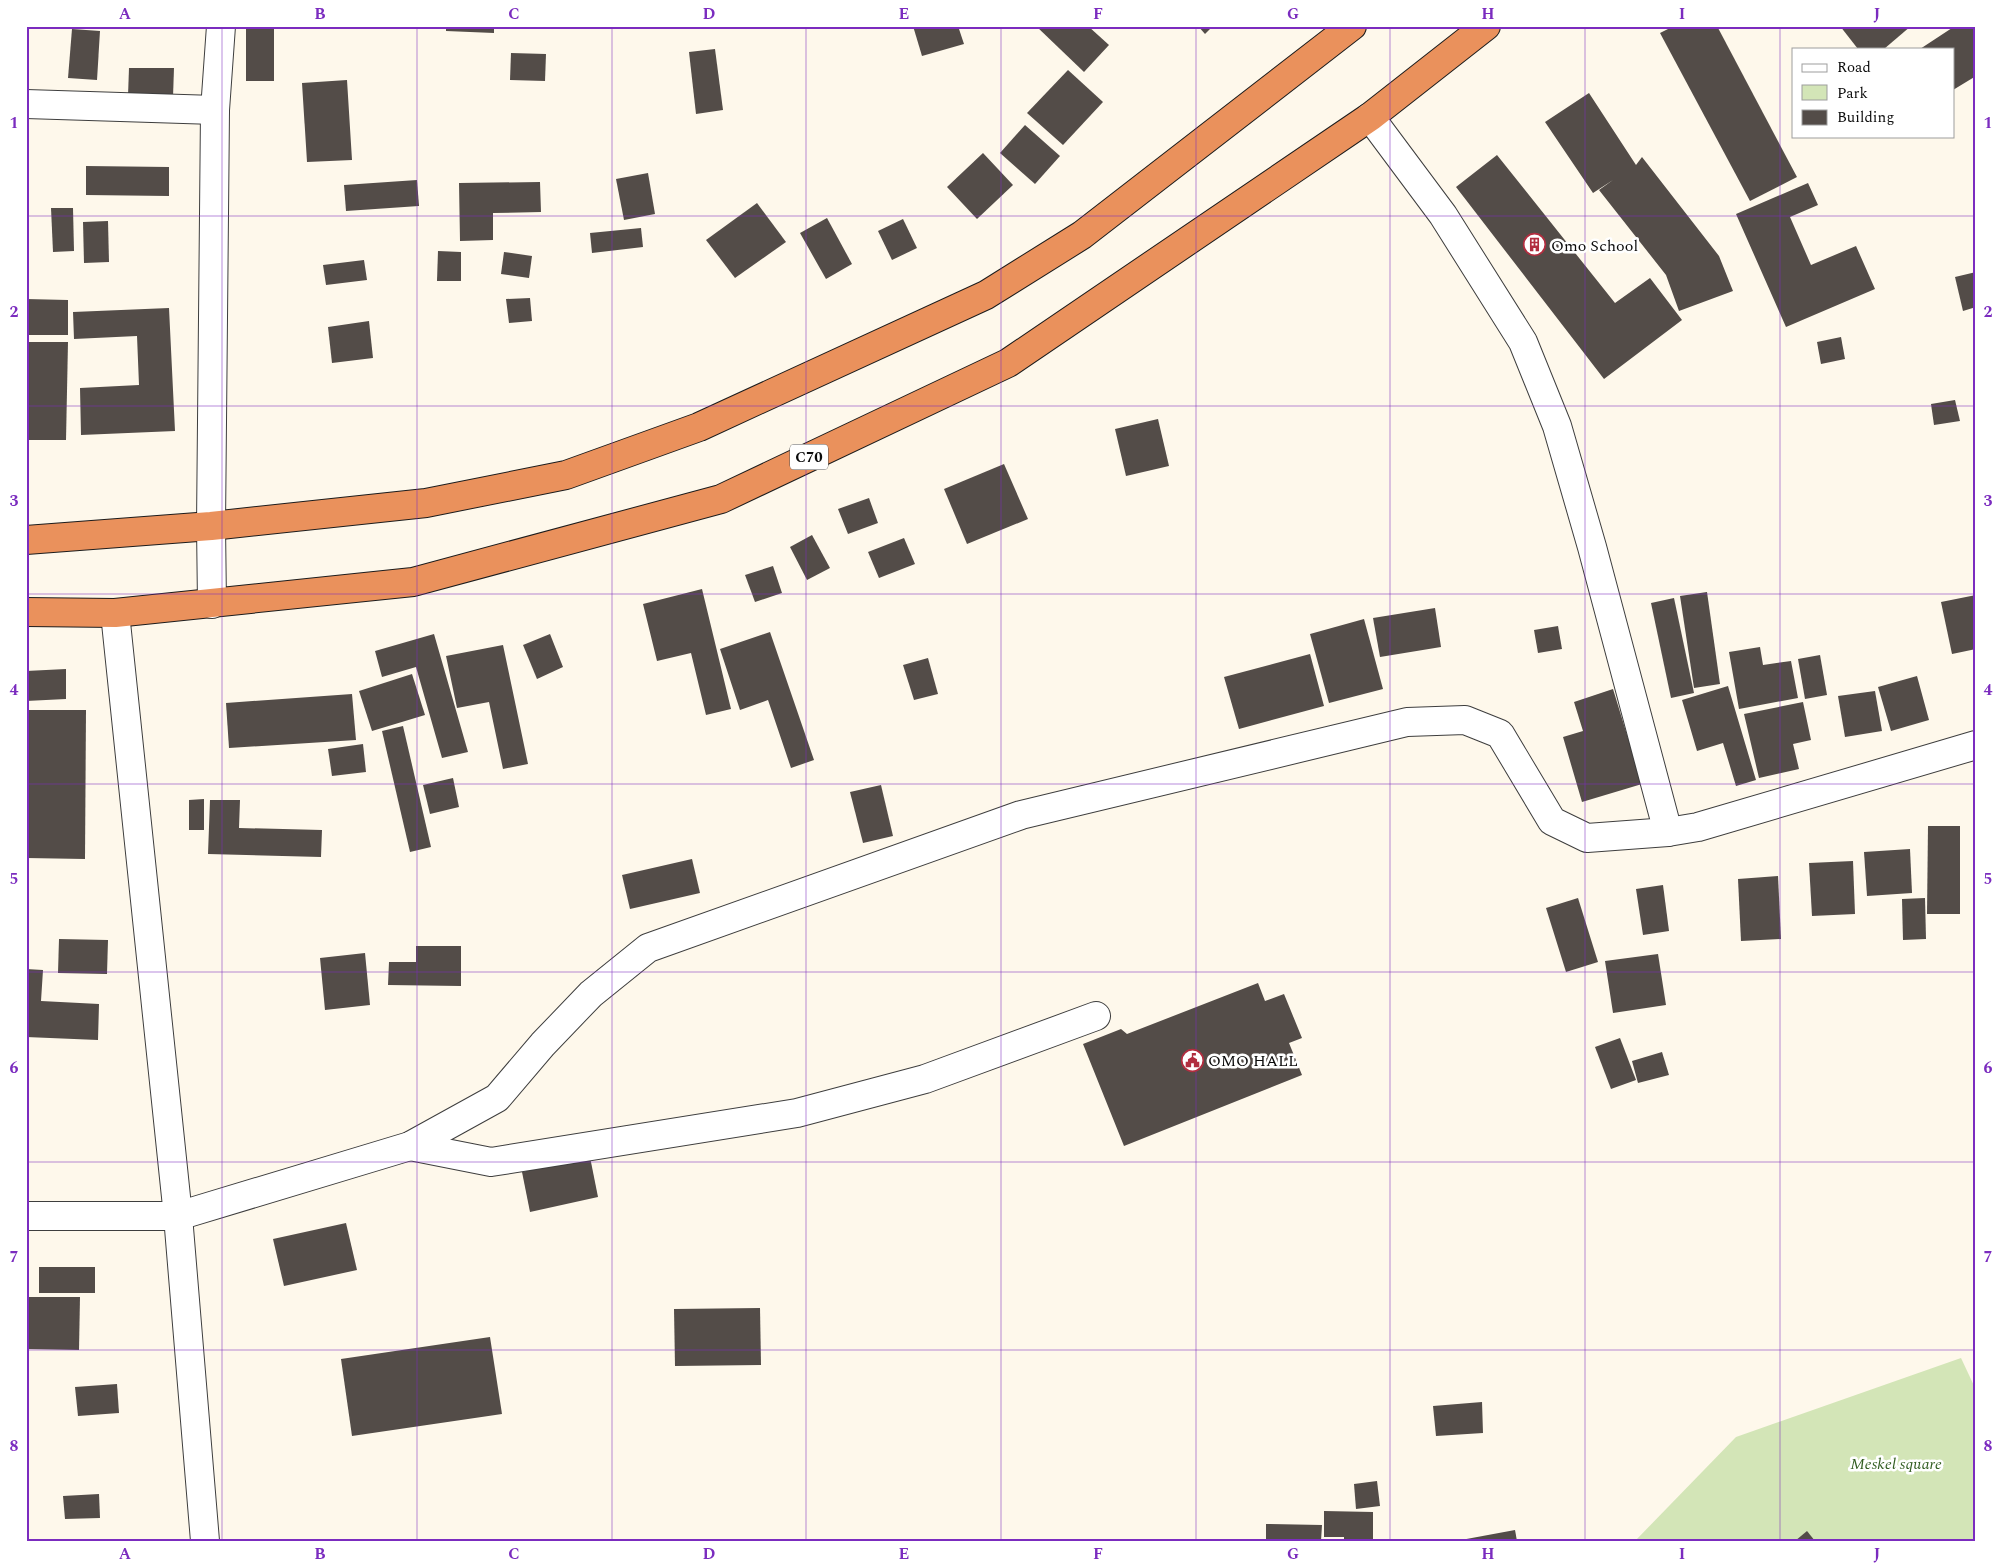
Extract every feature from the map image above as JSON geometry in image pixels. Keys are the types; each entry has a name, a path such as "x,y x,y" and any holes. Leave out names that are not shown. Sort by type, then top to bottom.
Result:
{"highway":[{"path":"26,540 211,526 426,503 566,475 699,427 986,296 1082,234 1352,26"},
{"name":"C70","path":"26,612 115,614 413,582 721,499 1008,363 1370,117 1486,26"}],"street":[{"path":"212,604 215,110 221,26"},
{"path":"26,104 215,110"},
{"path":"1370,117 1443,215 1522,342 1557,426 1592,547 1668,832"},
{"path":"115,614 178,1216 205,1541"},
{"path":"26,1216 178,1216 410,1146 497,1098 543,1044 590,994 648,948 1021,815 1407,722 1465,720 1500,734 1552,821 1587,838 1668,832 1698,827 1976,745"},
{"path":"410,1146 490,1162 796,1113 925,1079 1096,1016"}],"green space":[{"name":"Meskel square","path":"1961,1358 1976,1390 1976,1541 1635,1541 1736,1437"}],"building":[{"path":"246,26 274,26 274,81 246,81"},
{"path":"446,26 494,26 494,33 446,31"},
{"path":"913,26 958,26 964,44 922,56"},
{"path":"1036,26 1088,26 1109,45 1084,72"},
{"path":"1198,26 1213,26 1205,34"},
{"path":"1674,26 1717,26 1797,177 1750,201 1660,33"},
{"path":"1840,26 1911,26 1885,48 1857,48"},
{"path":"1955,26 1976,26 1976,76 1954,89 1954,48 1922,48"},
{"path":"72,29 100,31 97,80 68,78"},
{"path":"715,49 723,110 696,114 689,52"},
{"path":"511,53 546,54 545,81 510,80"},
{"path":"129,68 174,68 173,97 128,96"},
{"path":"1068,70 1103,102 1063,145 1027,113"},
{"path":"347,80 352,160 307,162 302,83"},
{"path":"1589,93 1636,165 1642,157 1719,256 1733,291 1679,311 1666,275 1599,190 1613,180 1593,193 1545,122"},
{"path":"1025,125 1060,156 1035,184 1000,153"},
{"path":"983,153 1013,185 977,219 947,187"},
{"name":"Omo School","path":"1497,155 1615,303 1650,278 1682,320 1604,379 1456,187"},
{"path":"86,166 169,167 169,196 86,195"},
{"path":"648,173 655,214 624,220 616,179"},
{"path":"417,180 419,206 346,211 344,185"},
{"path":"540,182 541,212 493,213 493,240 460,241 459,183"},
{"path":"1808,183 1818,205 1790,217 1811,265 1856,246 1875,289 1786,327 1736,214"},
{"path":"757,203 786,242 735,278 706,240"},
{"path":"51,208 73,208 74,251 53,252"},
{"path":"827,218 852,264 826,279 800,233"},
{"path":"903,219 917,248 892,260 878,231"},
{"path":"108,221 109,262 84,263 83,222"},
{"path":"641,228 643,247 592,253 590,233"},
{"path":"438,251 461,252 461,281 437,281"},
{"path":"504,252 532,256 529,278 501,274"},
{"path":"364,260 367,280 326,285 323,265"},
{"path":"1976,272 1976,307 1963,311 1955,277"},
{"path":"530,298 532,321 509,323 506,299"},
{"path":"26,299 68,300 68,335 26,335"},
{"path":"169,308 175,431 81,435 80,388 139,385 137,336 74,339 73,312"},
{"path":"369,321 373,358 332,363 328,327"},
{"path":"1841,337 1845,359 1821,364 1817,342"},
{"path":"26,342 68,342 66,440 26,440"},
{"path":"1955,400 1960,421 1934,425 1931,404"},
{"path":"1158,419 1169,466 1126,476 1115,429"},
{"path":"1004,464 1028,519 967,544 944,489"},
{"path":"869,498 878,523 848,534 838,509"},
{"path":"812,535 830,568 807,580 790,547"},
{"path":"904,538 915,564 879,578 868,552"},
{"path":"773,566 782,593 755,602 745,575"},
{"path":"702,589 731,709 706,715 691,653 657,661 643,604"},
{"path":"1707,592 1720,684 1694,688 1680,596"},
{"path":"1976,595 1976,649 1952,654 1941,602"},
{"path":"1674,598 1694,693 1671,698 1651,603"},
{"path":"1435,608 1441,647 1380,657 1373,618"},
{"path":"1364,619 1383,689 1329,703 1310,634"},
{"path":"1558,626 1562,649 1538,653 1534,630"},
{"path":"770,632 814,760 791,768 768,700 740,710 720,649"},
{"path":"434,634 468,752 442,758 416,667 382,677 375,651"},
{"path":"550,634 563,667 537,679 523,645"},
{"path":"503,645 528,764 503,769 489,702 457,708 446,656"},
{"path":"1760,647 1763,665 1791,661 1798,698 1739,709 1729,652"},
{"path":"1310,654 1324,706 1239,729 1224,677"},
{"path":"1820,655 1827,695 1805,699 1798,659"},
{"path":"928,658 938,694 914,700 903,665"},
{"path":"66,669 66,699 26,701 26,671"},
{"path":"412,674 425,715 372,731 359,691"},
{"path":"1917,676 1929,720 1891,731 1878,687"},
{"path":"1728,686 1756,780 1736,786 1723,743 1697,751 1682,700"},
{"path":"1613,689 1642,784 1582,802 1563,737 1583,731 1574,702"},
{"path":"1875,691 1882,731 1845,737 1838,696"},
{"path":"352,694 356,740 229,748 226,703"},
{"path":"1803,702 1811,740 1793,744 1799,769 1759,778 1744,714"},
{"path":"26,710 86,710 85,859 26,858"},
{"path":"403,726 431,847 410,852 382,731"},
{"path":"363,744 366,772 332,776 328,749"},
{"path":"453,778 459,807 430,814 423,785"},
{"path":"881,785 893,836 863,843 850,792"},
{"path":"204,799 204,830 189,830 189,800"},
{"path":"210,800 240,800 239,828 322,830 321,857 208,854"},
{"path":"1928,826 1960,826 1960,914 1927,914"},
{"path":"1910,849 1912,893 1867,896 1864,852"},
{"path":"692,859 700,893 630,909 622,875"},
{"path":"1853,861 1855,914 1812,916 1809,863"},
{"path":"1778,876 1781,939 1741,941 1738,879"},
{"path":"1663,885 1669,931 1643,935 1636,889"},
{"path":"1578,898 1598,962 1566,972 1546,908"},
{"path":"1925,898 1926,939 1903,940 1902,899"},
{"path":"59,939 108,940 107,974 58,973"},
{"path":"416,946 461,946 461,986 388,985 389,962 416,962"},
{"path":"365,953 370,1005 325,1010 320,958"},
{"path":"1658,954 1666,1005 1613,1013 1605,961"},
{"path":"26,969 43,970 41,1001 99,1004 98,1040 26,1037"},
{"name":"OMO HALL","path":"1258,983 1265,1001 1284,994 1302,1038 1289,1043 1302,1075 1124,1146 1083,1044 1121,1029 1127,1034"},
{"path":"1620,1038 1636,1080 1611,1089 1595,1047"},
{"path":"1662,1052 1669,1075 1638,1083 1632,1061"},
{"path":"590,1157 598,1197 530,1212 522,1172"},
{"path":"346,1223 357,1270 284,1286 273,1239"},
{"path":"39,1267 95,1267 95,1293 39,1293"},
{"path":"26,1297 80,1297 79,1350 26,1349"},
{"path":"760,1308 761,1365 675,1366 674,1309"},
{"path":"490,1337 502,1414 352,1436 341,1359"},
{"path":"117,1384 119,1413 78,1416 75,1387"},
{"path":"1482,1402 1483,1433 1436,1436 1433,1406"},
{"path":"1377,1481 1380,1506 1356,1509 1354,1484"},
{"path":"99,1494 100,1518 65,1519 63,1496"},
{"path":"1324,1511 1373,1512 1373,1541 1344,1541 1344,1537 1324,1537"},
{"path":"1266,1524 1322,1525 1321,1541 1266,1541"},
{"path":"1515,1530 1517,1541 1461,1541 1461,1540"},
{"path":"1807,1531 1815,1541 1795,1541"}],"place":[{"name":"Omo School","path":"1535,245"},
{"name":"OMO HALL","path":"1192,1060"}]}
